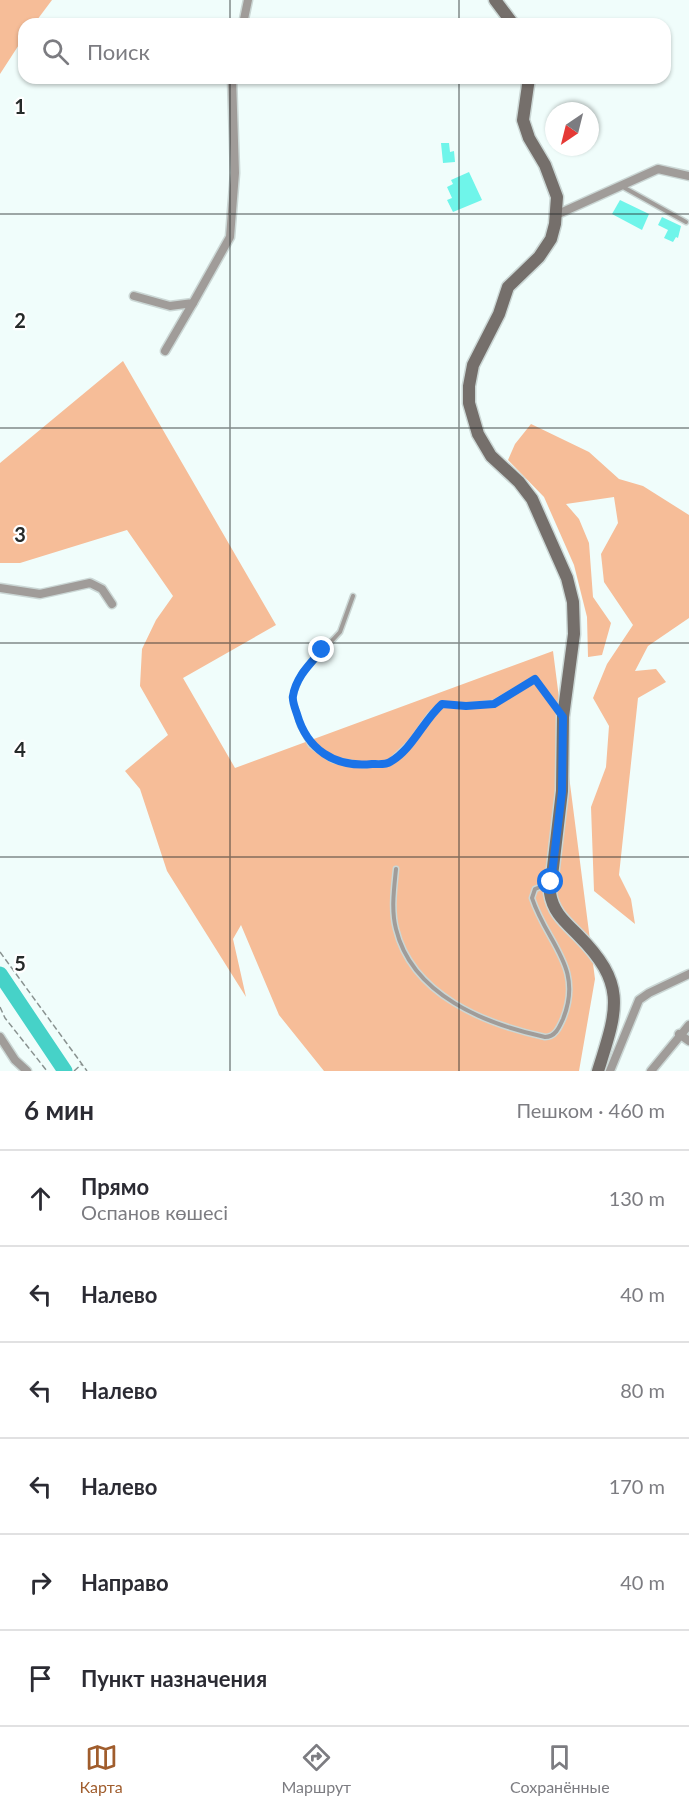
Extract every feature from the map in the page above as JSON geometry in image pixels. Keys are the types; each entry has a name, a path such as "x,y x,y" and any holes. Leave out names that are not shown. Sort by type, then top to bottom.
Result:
{"street":[{"path":"244,18 248,0"},
{"path":"495,0 508,18"},
{"path":"165,351 230,237 235,173 232,84"},
{"path":"529,84 523,120 529,138 545,165 557,197 556,215 551,239 539,257 508,287 499,314 473,365 469,386 469,404 478,434 491,456 519,482 532,499 567,578 573,602 573,634 563,717 562,792 551,882 552,908 601,959 613,988 615,1017 598,1071"},
{"path":"556,215 658,169 689,176"},
{"path":"134,296 170,306 193,303"},
{"path":"0,588 40,594 90,583 102,589 112,604"},
{"path":"610,1071 639,1000 689,974"},
{"path":"651,1071 679,1034 689,1026"},
{"path":"679,1034 689,1041"},
{"path":"0,1037 5,1048 27,1071"}],"lane":[{"path":"622,187 686,222"},
{"path":"353,596 340,632 302,673 292,698 300,725 311,745 333,760 363,765 389,763 412,741 430,715 442,704 466,706 494,704 535,679 563,717"},
{"path":"396,869 393,913 396,930 414,968 424,981 435,991 473,1014 545,1037 555,1034 560,1025 569,996 570,980 564,959 532,898 535,889 551,882"}],"path":[{"path":"0,952 87,1071"},
{"path":"0,1007 5,1018 47,1071"},
{"path":"74,1071 82,1065"}],"shaded area":[{"path":"0,0 52,0 38,18 18,18 18,46 0,74"},
{"path":"123,361 276,625 183,678 235,768 553,651 595,979 579,1071 324,1071 279,1015 241,925 233,939 246,997 167,871 140,789 125,771 168,735 140,686 142,649 156,620 173,596 127,530 20,563 0,563 0,463"},
{"path":"531,424 589,452 619,479 643,486 689,515 689,618 648,646 635,671 656,669 666,682 638,698 619,875 631,899 635,924 594,891 591,807 606,767 609,726 593,698 607,664 633,625 604,582 601,554 618,523 614,497 566,504 579,519 589,543 593,597 611,623 602,655 588,657 587,617 574,565 544,497 508,460 515,444"}],"building":[{"path":"441,143 449,143 450,152 454,151 455,162 443,163"},
{"path":"469,172 482,200 453,212 447,200 452,198 447,187 453,184 451,180"},
{"path":"620,200 649,214 642,230 612,214"},
{"path":"662,217 681,226 678,238 676,237 673,242 664,238 668,230 658,225"}],"waterway":[{"path":"0,974 65,1071"}],"route":[{"path":"322,650 302,673 292,698 300,725 311,745 333,760 363,765 389,763 412,741 430,715 442,704 466,706 494,704 535,679 563,717 562,792 551,882"}]}
